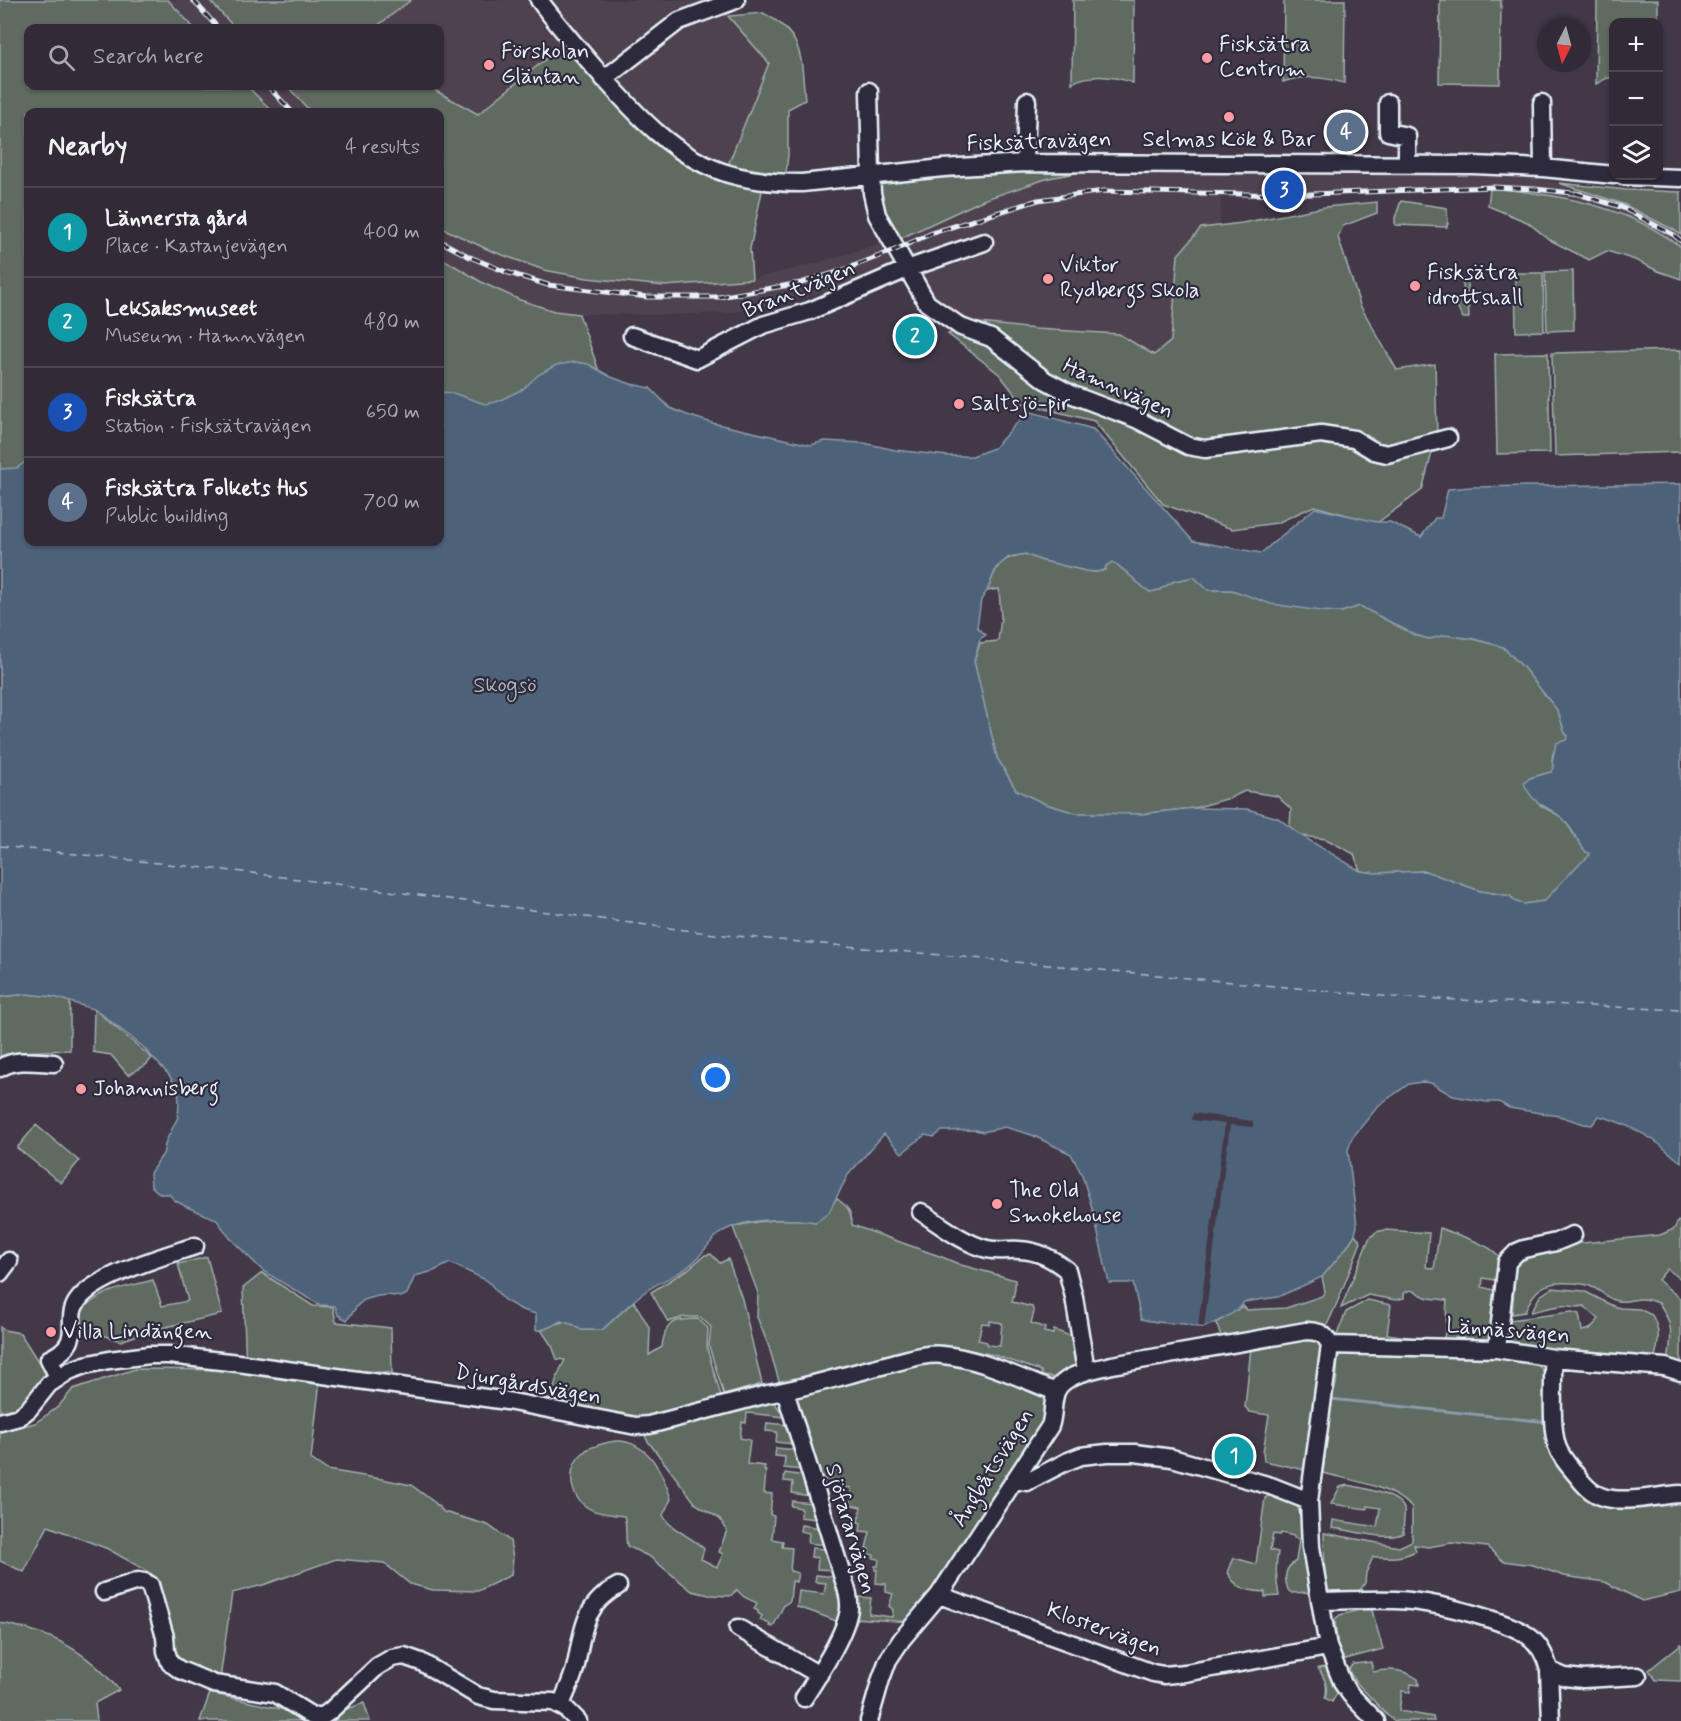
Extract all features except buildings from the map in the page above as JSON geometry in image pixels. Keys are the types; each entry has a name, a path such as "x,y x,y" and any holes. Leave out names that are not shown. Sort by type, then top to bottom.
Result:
{"street":[{"name":"Fisksätravägen","path":"538,0 604,79 638,115 668,141 706,165 728,174 766,181 825,182 943,168 1025,163 1473,165 1542,168 1609,175"},
{"path":"604,79 678,21 736,0"},
{"name":"Hamnvägen","path":"869,91 872,193 877,215 927,303 961,327 991,338 1045,380 1073,394 1136,419 1188,446 1205,449 1322,434 1354,439 1374,451 1387,454 1448,438"},
{"path":"1025,163 1027,101"},
{"path":"1388,103 1388,132 1407,136 1407,164"},
{"path":"1542,103 1542,168"},
{"path":"1663,177 1681,178"},
{"name":"Brantvägen","path":"632,336 697,359 763,325 810,311 907,269 984,242"},
{"path":"0,1068 17,1061 54,1063"},
{"path":"921,1212 978,1246 1001,1252 1019,1250 1043,1255 1067,1270 1074,1297 1086,1371"},
{"path":"1497,1349 1507,1262 1517,1252 1524,1249 1573,1236"},
{"path":"58,1377 49,1359 61,1354 70,1339 73,1328 72,1309 80,1298 110,1278 195,1246"},
{"name":"Ångbåtsvägen","path":"869,1721 888,1660 902,1639 939,1595 1050,1426 1056,1392 1067,1381 1086,1371 1112,1365 1306,1331 1326,1336 1330,1345"},
{"path":"1330,1345 1309,1501 1311,1546 1328,1647 1343,1684 1377,1721"},
{"name":"Lännäsvägen","path":"1330,1345 1497,1349 1553,1358 1665,1367 1681,1372"},
{"name":"Djurgårdsvägen","path":"0,1422 19,1417 58,1377 85,1365 150,1355 238,1363 507,1401 636,1426 649,1425 907,1359 942,1355 973,1361 1056,1392"},
{"path":"1553,1358 1554,1425 1557,1447 1566,1463 1583,1483 1598,1496 1613,1499 1681,1494"},
{"name":"Sjöfararvägen","path":"785,1391 849,1602 847,1619 834,1648 804,1698"},
{"path":"1015,1480 1027,1482 1081,1456 1135,1453 1172,1458 1270,1486 1309,1501"},
{"path":"104,1592 138,1581 144,1582 150,1586 154,1595 170,1663 180,1670 214,1684 275,1693 312,1716 323,1716 378,1666 392,1658 404,1656 421,1662 467,1690 487,1698 553,1702 561,1705 578,1721"},
{"path":"561,1705 575,1667 579,1624 600,1599 618,1586"},
{"name":"Klostervägen","path":"939,1595 1164,1675 1202,1671 1328,1647"},
{"path":"1320,1600 1397,1600 1441,1605 1506,1624 1530,1636 1541,1648 1549,1670 1551,1721"},
{"path":"738,1628 819,1675"},
{"path":"1549,1670 1565,1677 1638,1676"}],"shaded area":[{"path":"168,0 209,0 231,24 190,24"},
{"name":"Förskolan Gläntan","path":"411,0 526,0 545,28 563,45 478,114 434,90 444,90 444,24 380,24"},
{"path":"547,0 714,0 769,63 728,165 691,146 642,110"},
{"path":"251,90 291,90 307,108 269,108"},
{"name":"Viktor Rydbergs Skola","path":"1092,170 1497,172 1559,183 1623,204 1681,235 1681,247 1669,238 1619,212 1590,203 1530,192 1490,188 1341,196 1221,198 1220,224 1201,228 1178,255 1171,342 1154,355 1119,334 970,322 942,306 917,275 899,239 983,200 1049,178"},
{"path":"444,229 489,250 544,270 587,278 665,286 752,279 818,263 885,242 894,264 864,279 807,297 730,313 656,315 579,314 554,311 520,300 455,268 444,260"}],"green space":[{"name":"Skogsö","path":"0,0 168,0 190,24 24,24 24,90 251,90 269,108 24,108 24,546 444,546 444,259 483,283 520,300 554,311 579,314 683,612 0,745"},
{"path":"209,0 411,0 380,24 231,24"},
{"path":"1073,0 1134,0 1133,83 1094,77 1072,83"},
{"path":"1284,0 1345,0 1344,83 1313,78 1298,78 1283,82"},
{"path":"1440,0 1501,0 1500,84 1439,83"},
{"path":"1597,0 1658,0 1658,18 1609,18 1609,78 1596,84"},
{"path":"763,13 787,30 794,39 801,60 805,100 788,109 786,174 728,165 769,63 728,16"},
{"path":"563,45 630,119 663,149 684,163 724,183 762,191 750,249 752,279 665,286 587,278 544,270 489,250 444,229 444,108 307,108 291,90 434,90 478,114"},
{"path":"1020,170 1092,170 1049,178 983,200 899,239 880,204 879,189 882,183 891,178"},
{"path":"1559,183 1627,190 1681,192 1681,235 1623,204"},
{"path":"1490,188 1565,198 1614,211 1637,221 1681,247 1681,279 1607,251 1589,260 1550,240 1527,222 1488,206"},
{"path":"1401,201 1447,208 1447,227 1395,225"},
{"path":"1377,202 1377,213 1343,226 1338,237 1360,305 1397,370 1435,364 1437,434 1422,490 1377,523 1314,506 1277,523 1232,529 1163,504 1094,421 1022,403 999,374 948,334 970,322 1119,334 1154,355 1171,341 1178,255 1201,228 1242,223 1325,207"},
{"path":"1573,271 1574,330 1547,331 1545,272"},
{"path":"1515,273 1543,273 1544,331 1516,332"},
{"path":"1462,280 1467,281 1469,318 1463,318 1455,302 1465,298"},
{"path":"1681,350 1681,452 1555,456 1552,353"},
{"path":"1548,353 1550,453 1497,454 1495,354"},
{"path":"1025,554 1040,560 1096,572 1105,570 1106,566 1112,562 1150,592 1159,590 1174,581 1194,577 1208,590 1232,590 1321,611 1341,612 1360,606 1415,635 1429,639 1445,635 1474,639 1503,647 1523,667 1558,711 1568,736 1567,740 1554,751 1552,759 1554,768 1551,772 1530,778 1540,805 1563,818 1590,856 1577,866 1544,901 1524,904 1516,902 1510,896 1480,891 1425,871 1376,873 1360,871 1354,854 1326,839 1302,836 1290,827 1291,809 1277,796 1245,791 1230,798 1194,808 1141,814 1076,813 1045,804 1016,790 997,758 974,661 980,643 998,641 1001,618 999,589 987,591 993,575 1003,561"},
{"path":"27,994 70,1001 70,1050 17,1052 0,1056 0,997"},
{"path":"94,1009 152,1058 146,1065 128,1075 111,1055 93,1052"},
{"path":"36,1125 79,1161 61,1183 17,1148"},
{"path":"836,1198 848,1209 852,1225 961,1265 1015,1280 1012,1302 1032,1307 1034,1312 1031,1323 1045,1328 1044,1332 1053,1334 1054,1330 1073,1337 1078,1367 1058,1378 1042,1376 1041,1371 994,1355 960,1348 929,1347 789,1383 779,1381 757,1317 758,1293 733,1227 774,1220 816,1222 829,1212","holes":["990,1321 1002,1323 1000,1346 987,1345 987,1342 978,1340 982,1323 990,1324"]},
{"path":"1678,1221 1681,1223 1681,1279 1667,1269 1658,1280 1681,1299 1681,1368 1668,1363 1670,1325 1659,1303 1641,1299 1617,1301 1586,1285 1555,1283 1537,1291 1525,1312 1512,1314 1518,1258 1563,1245 1660,1235 1674,1229"},
{"path":"1440,1228 1489,1248 1499,1257 1501,1281 1483,1278 1482,1287 1497,1291 1491,1344 1443,1340 1447,1300 1428,1298 1411,1290 1404,1293 1404,1298 1396,1300 1368,1295 1341,1308 1369,1239 1376,1232 1385,1230 1429,1233 1426,1267 1434,1269"},
{"path":"1355,1234 1361,1242 1327,1325 1314,1322 1222,1339 1216,1323 1243,1306 1247,1310 1286,1308 1322,1296 1325,1291 1322,1277"},
{"path":"711,1254 720,1263 728,1259 742,1299 762,1384 724,1395 709,1346 711,1327 700,1317 684,1317 668,1322 651,1292 687,1270 705,1255"},
{"path":"207,1257 222,1314 149,1331 121,1341 79,1328 81,1311 99,1297 115,1290 153,1280 162,1306 188,1301 178,1264"},
{"path":"262,1273 313,1306 333,1307 336,1322 391,1328 392,1373 337,1369 320,1380 311,1459 327,1470 411,1485 444,1512 488,1525 510,1541 513,1558 511,1575 478,1591 433,1590 410,1584 384,1563 336,1559 263,1585 232,1593 220,1679 181,1662 175,1651 152,1574 108,1549 48,1526 24,1572 0,1561 0,1432 35,1423 58,1407 73,1389 135,1369 246,1370 243,1288"},
{"path":"1552,1288 1584,1291 1613,1306 1639,1309 1652,1315 1657,1326 1658,1337 1654,1360 1513,1348 1509,1338 1510,1320 1572,1312 1579,1314 1582,1331 1590,1329 1599,1319 1584,1306 1553,1307 1531,1312 1540,1296"},
{"path":"1368,1300 1391,1305 1387,1334 1415,1338 1417,1343 1336,1337 1346,1312"},
{"path":"634,1301 650,1329 649,1355 662,1347 663,1338 672,1323 698,1319 708,1328 707,1348 721,1396 679,1409 654,1413 651,1420 638,1420 554,1403 556,1381 565,1360 557,1359 552,1346 541,1330 566,1322 581,1330 602,1330"},
{"path":"0,1327 20,1333 48,1377 22,1411 0,1418"},
{"path":"1310,1338 1322,1346 1310,1471 1264,1461 1263,1452 1269,1415 1250,1412 1245,1407 1251,1347"},
{"path":"1360,1350 1529,1358 1543,1370 1551,1384 1550,1432 1595,1499 1681,1498 1681,1592 1642,1601 1605,1582 1564,1576 1533,1565 1503,1561 1487,1547 1451,1543 1428,1547 1414,1545 1416,1551 1404,1555 1373,1557 1366,1573 1365,1583 1357,1595 1333,1594 1325,1588 1324,1533 1399,1547 1412,1541 1412,1507 1381,1489 1323,1473 1338,1359 1341,1352"},
{"path":"919,1361 957,1361 1046,1396 1049,1413 970,1537 910,1622 853,1618 855,1599 859,1597 871,1598 869,1614 892,1617 893,1610 889,1606 893,1594 886,1592 886,1584 876,1583 875,1566 878,1566 879,1559 868,1554 869,1549 866,1548 870,1532 860,1531 861,1523 858,1522 861,1507 851,1505 851,1488 832,1486 832,1480 819,1479 797,1396"},
{"path":"773,1401 785,1417 747,1413 746,1423 742,1422 740,1438 750,1440 747,1464 765,1466 764,1493 772,1494 770,1515 774,1516 772,1539 783,1541 782,1547 792,1548 790,1571 798,1573 796,1582 792,1581 790,1601 784,1605 773,1627 760,1620 762,1616 754,1609 757,1603 744,1597 737,1590 730,1596 692,1591 650,1557 627,1546 624,1516 600,1513 588,1508 576,1496 572,1473 578,1458 588,1449 615,1441 626,1442 638,1447 653,1461 667,1486 671,1499 663,1515 671,1525 704,1549 701,1559 717,1567 723,1554 719,1552 727,1530 720,1519 696,1504 644,1433"},
{"path":"767,1423 788,1425 793,1444 776,1442 777,1432 766,1431"},
{"path":"776,1448 796,1450 801,1470 784,1468 785,1457 775,1456"},
{"path":"785,1473 804,1476 810,1496 792,1493 793,1482 784,1481"},
{"path":"1348,1485 1379,1492 1401,1504 1404,1509 1403,1533 1379,1536 1332,1528 1333,1520 1377,1527 1380,1508 1368,1506 1367,1509 1331,1504 1340,1487"},
{"path":"1270,1495 1297,1506 1304,1534 1310,1592 1292,1593 1288,1590 1287,1570 1296,1561 1299,1539 1294,1536 1273,1534 1270,1550 1278,1552 1276,1574 1279,1596 1265,1597 1265,1592 1238,1586 1228,1572 1234,1558 1256,1564 1265,1498"},
{"path":"792,1501 812,1503 817,1519 800,1517 801,1508 791,1506"},
{"path":"801,1525 821,1528 826,1545 808,1543 809,1533 800,1531"},
{"path":"812,1548 827,1549 834,1570 817,1569 818,1558 811,1557"},
{"path":"816,1575 836,1577 844,1608 839,1622 797,1607 799,1591 824,1594 826,1583 815,1582"},
{"path":"1371,1607 1383,1649 1342,1660 1337,1642 1335,1619 1340,1615"},
{"path":"0,1623 35,1632 66,1645 107,1676 119,1690 95,1703 97,1721 0,1721"},
{"path":"1681,1644 1681,1681 1656,1680 1649,1670"},
{"path":"1371,1662 1373,1672 1396,1670 1418,1679 1419,1685 1411,1684 1410,1692 1402,1691 1399,1711 1433,1717 1434,1721 1395,1721 1388,1716 1350,1673 1349,1669 1353,1664"},
{"path":"1318,1668 1328,1668 1339,1690 1332,1702 1325,1698 1326,1686"},
{"path":"210,1693 321,1718 364,1703 370,1721 200,1721"}],"water":[{"path":"575,362 588,364 611,377 650,388 670,408 712,423 811,445 824,441 864,443 895,450 948,456 972,456 994,448 1028,411 1093,429 1193,541 1261,553 1315,508 1377,522 1390,522 1421,537 1435,518 1441,518 1448,489 1681,484 1681,1162 1646,1136 1606,1118 1599,1116 1592,1125 1584,1124 1559,1116 1509,1108 1499,1102 1453,1096 1431,1083 1409,1084 1379,1105 1352,1138 1348,1150 1357,1226 1347,1247 1322,1277 1278,1297 1244,1302 1226,1317 1202,1327 1141,1319 1133,1283 1109,1283 1093,1211 1082,1175 1071,1154 1032,1135 1005,1127 983,1132 976,1130 942,1131 934,1137 925,1135 902,1153 884,1134 848,1175 829,1212 816,1222 765,1220 727,1229 718,1235 690,1265 640,1295 602,1330 581,1330 561,1321 546,1329 536,1330 536,1314 522,1310 504,1300 488,1281 450,1263 434,1271 415,1276 407,1294 401,1297 388,1295 364,1300 347,1320 338,1315 335,1306 320,1305 263,1271 230,1238 216,1219 187,1207 174,1200 169,1194 160,1194 151,1186 150,1173 163,1154 166,1141 178,1117 179,1103 178,1089 169,1075 142,1046 96,1010 54,997 27,994 0,997 0,469 17,468 24,463 24,546 444,546 444,392 453,393 485,404 496,402 523,389 538,375 556,365","holes":["1025,554 1086,571 1105,570 1106,566 1112,562 1150,592 1159,590 1174,581 1194,577 1208,590 1232,590 1271,604 1341,612 1360,606 1415,635 1429,639 1445,635 1474,639 1503,647 1523,667 1558,711 1568,736 1566,740 1556,743 1552,762 1554,768 1551,772 1530,778 1524,783 1532,797 1566,822 1589,856 1544,901 1524,904 1516,902 1510,896 1480,891 1425,871 1376,873 1360,871 1302,836 1278,818 1247,809 1194,808 1141,814 1076,813 1045,804 1016,790 997,758 974,661 980,639 986,635 977,627 981,600 996,568 1009,557"]}],"pier":[{"path":"1193,1113 1253,1121 1253,1127 1230,1125 1204,1327 1198,1326 1225,1124 1192,1120"}],"waterway":[{"path":"1331,1399 1548,1422"}],"ferry route":[{"path":"0,846 252,873 715,934 1393,997 1681,1010"}],"railway":[{"path":"193,0 214,24"},
{"path":"272,90 288,108"},
{"path":"444,243 506,272 548,285 647,297 719,297 801,283 838,272 932,233 1038,200 1104,191 1286,195 1493,187 1581,194"},
{"path":"1575,193 1621,207 1681,241"}],"place":[{"name":"Fisksätra Centrum","path":"1207,58"},
{"name":"Förskolan Gläntan","path":"489,65"},
{"name":"Selmas Kök & Bar","path":"1229,117"},
{"name":"Fisksätra Folkets Hus","path":"1346,132"},
{"name":"Fisksätra","path":"1284,190"},
{"name":"Viktor Rydbergs Skola","path":"1048,279"},
{"name":"Fisksätra idrottshall","path":"1415,286"},
{"name":"Leksaksmuseet","path":"915,336"},
{"name":"Saltsjö-pir","path":"959,404"},
{"name":"Johannisberg","path":"81,1089"},
{"name":"The Old Smokehouse","path":"997,1204"},
{"name":"Villa Lindängen","path":"51,1332"},
{"name":"Lännersta gård","path":"1234,1456"}]}
